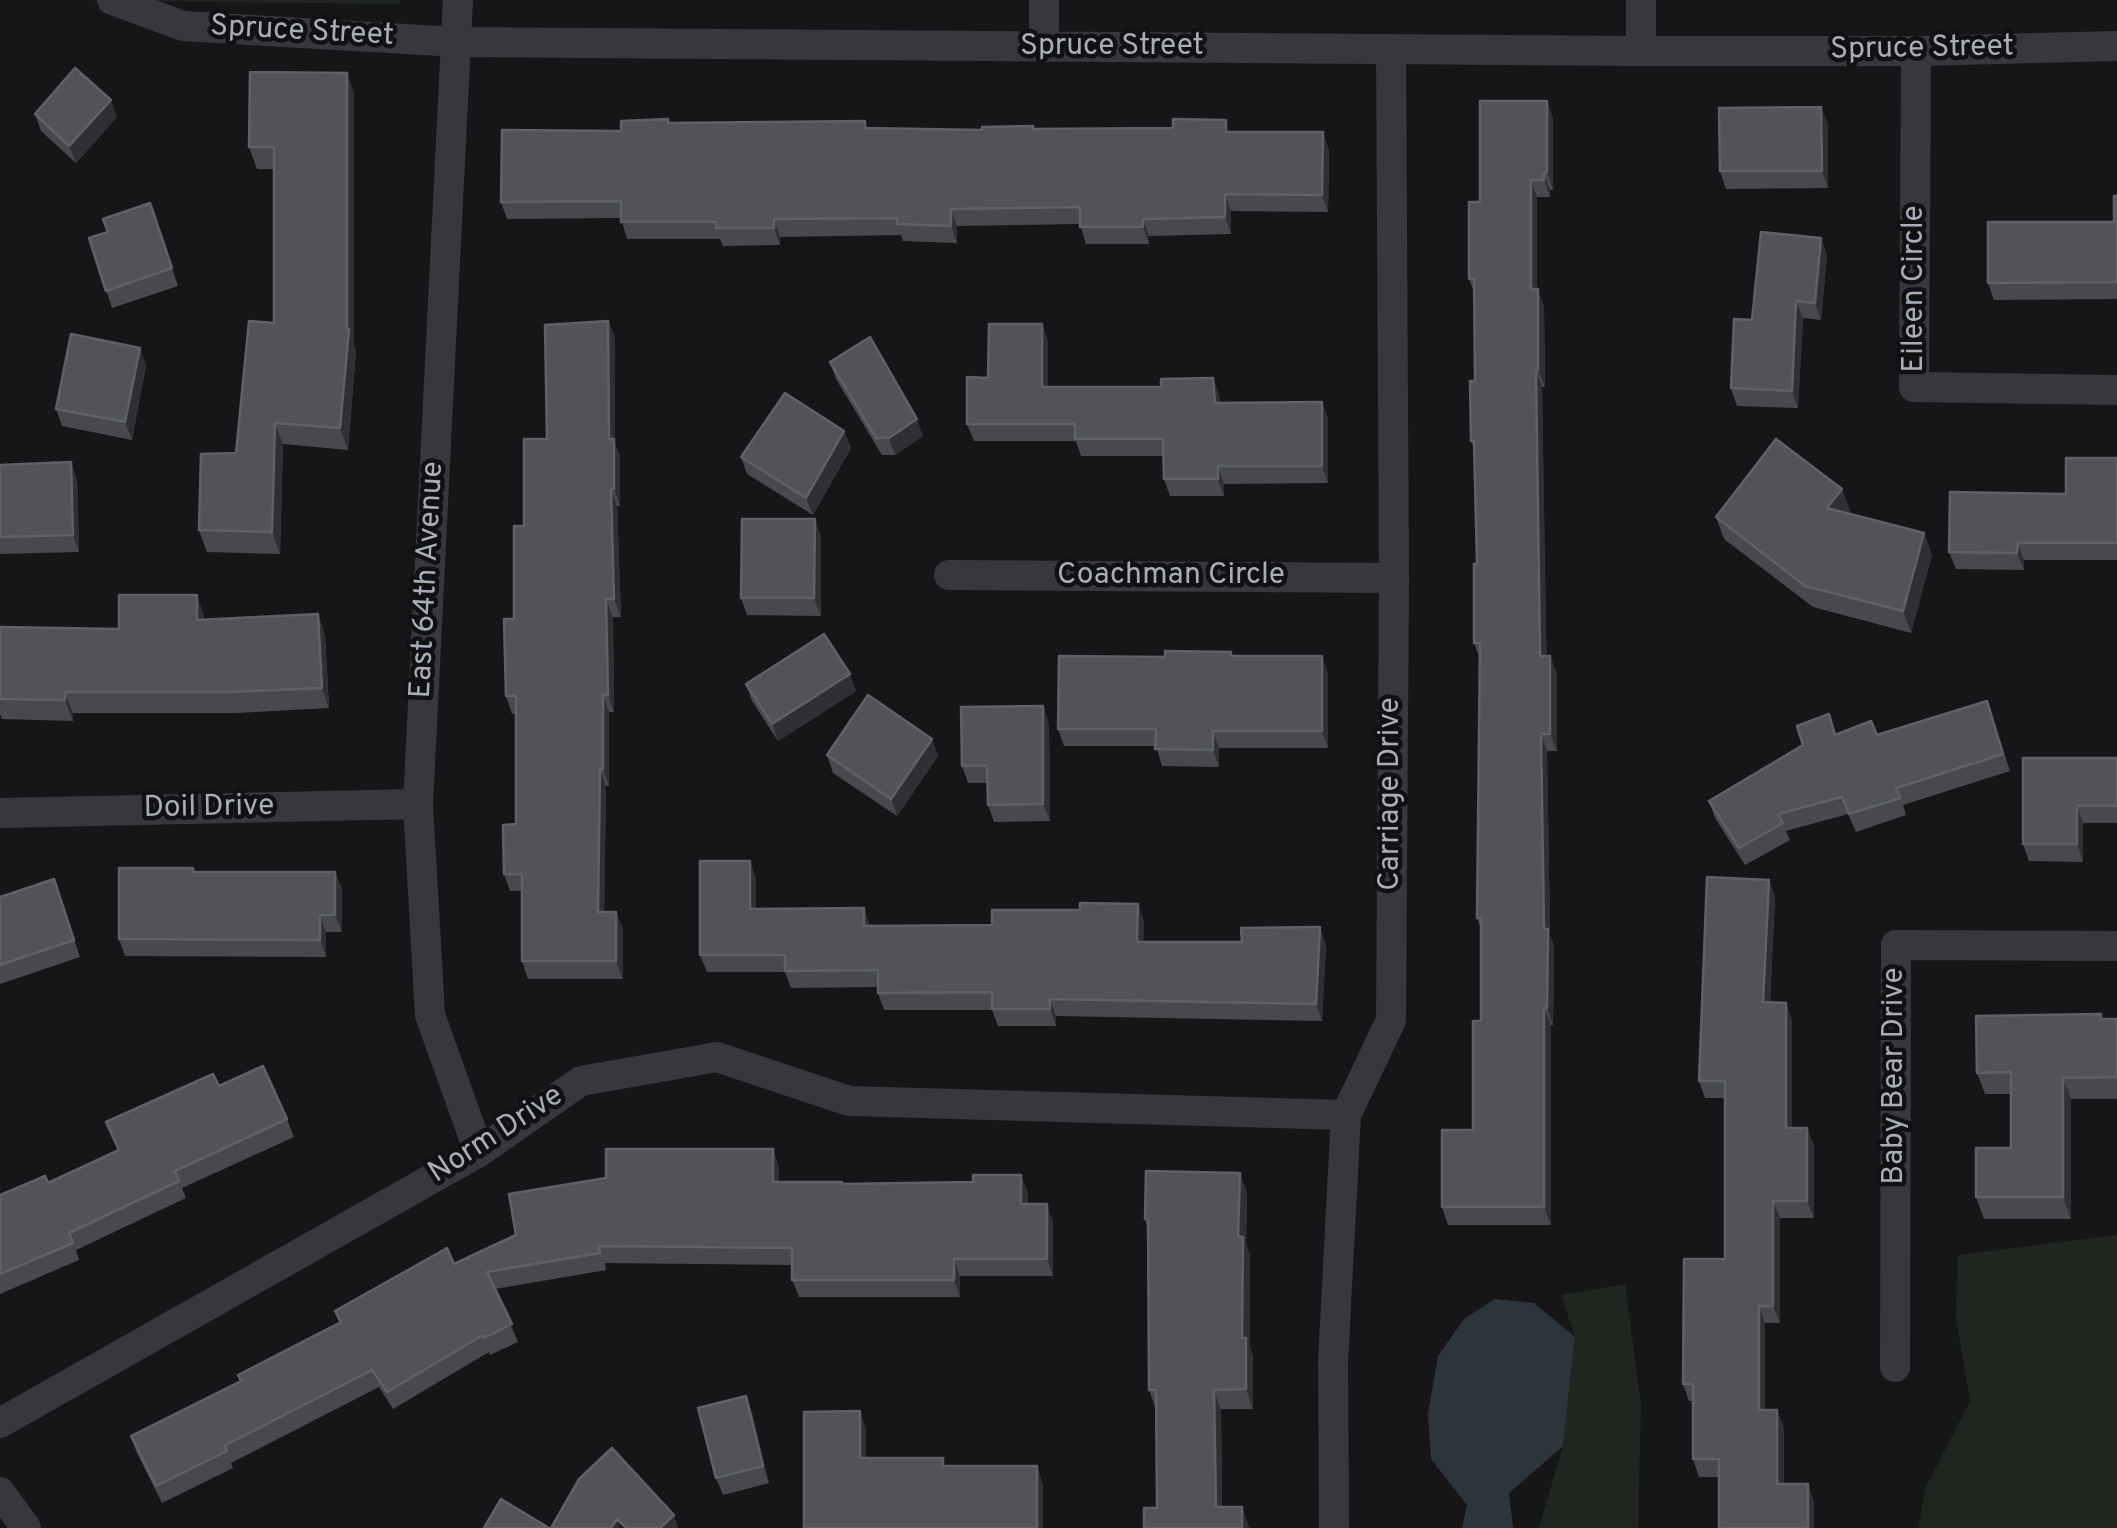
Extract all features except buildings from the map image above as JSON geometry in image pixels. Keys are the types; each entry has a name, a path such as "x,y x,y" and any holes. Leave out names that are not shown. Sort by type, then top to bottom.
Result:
{"street":[{"name":"Spruce Street","path":"112,0 183,26 457,42 1641,51 2117,46"},
{"name":"East 64th Avenue","path":"458,0 418,804 430,1015 479,1152"},
{"path":"1044,0 1044,48"},
{"path":"1641,0 1641,51"},
{"name":"Carriage Drive","path":"1334,1528 1333,1362 1346,1114 1390,1020 1394,578 1390,50"},
{"name":"Eileen Circle","path":"1916,51 1914,387 2117,390"},
{"name":"Coachman Circle","path":"949,575 1394,578"},
{"name":"Doil Drive","path":"0,813 418,804"},
{"name":"Baby Bear Drive","path":"1895,1367 1896,945 2117,946"},
{"name":"Norm Drive","path":"0,1423 479,1152 581,1082 717,1056 850,1101 1346,1114"},
{"path":"0,1492 26,1528"}],"shaded area":[{"path":"62,0 400,0 400,4"},
{"path":"2117,1235 2117,1528 1918,1528 1926,1487 1970,1401 1956,1318 1958,1255"},
{"path":"1625,1284 1641,1405 1638,1528 1539,1528 1563,1446 1575,1337 1561,1295"},
{"path":"1495,1299 1534,1303 1575,1337 1563,1446 1509,1493 1513,1528 1462,1528 1467,1505 1431,1459 1428,1414 1438,1356 1464,1319"}]}
